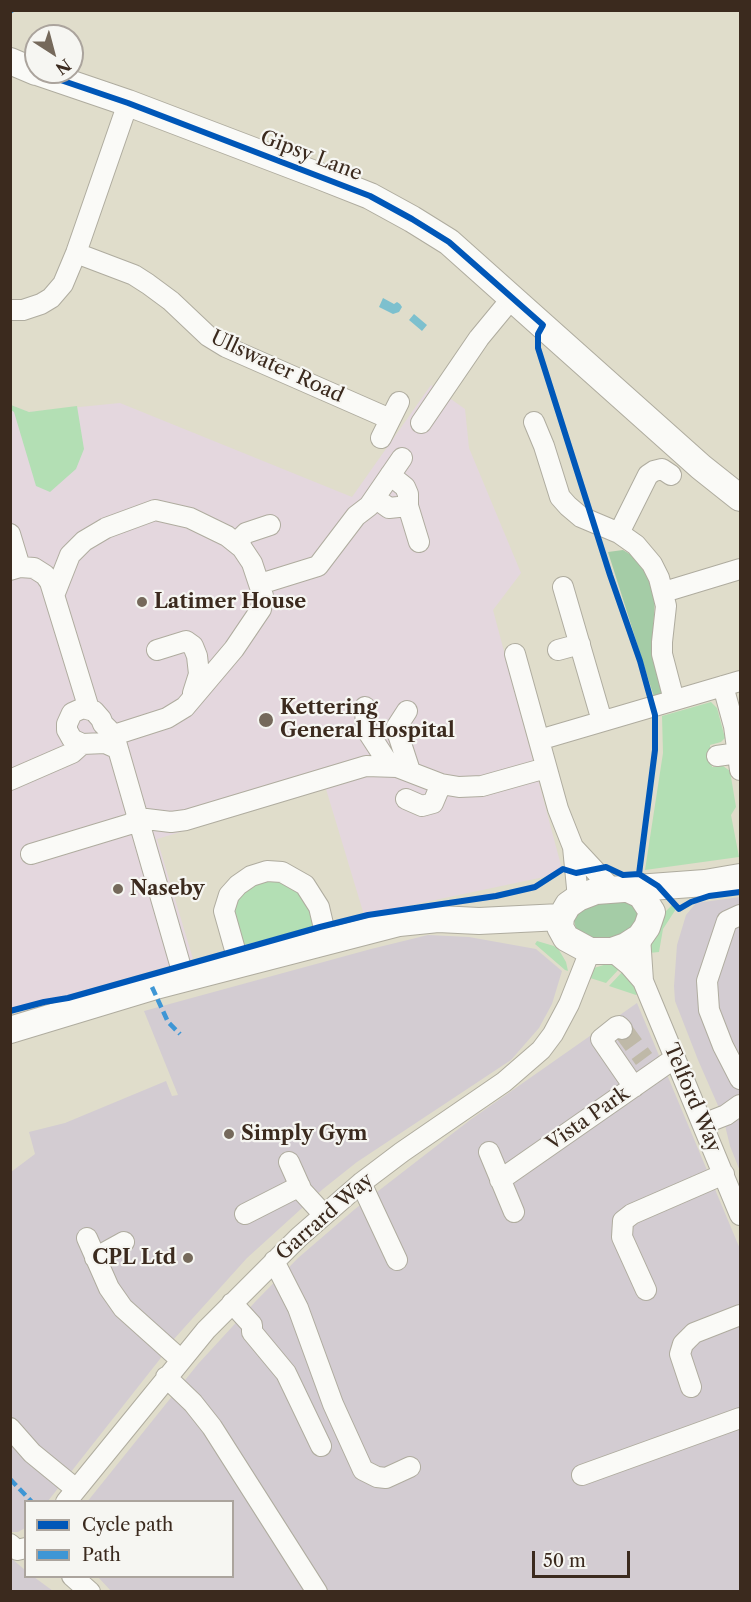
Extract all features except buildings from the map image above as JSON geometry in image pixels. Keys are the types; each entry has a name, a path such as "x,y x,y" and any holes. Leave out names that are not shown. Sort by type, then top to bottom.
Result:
{"main road":[{"name":"Gipsy Lane","path":"72,84 128,103 370,196 449,242 701,467 741,498"},
{"path":"563,927 568,905 596,891 705,883 741,877"},
{"path":"10,1030 184,978 399,923 438,919 563,927 601,951 626,946 640,937 647,927 652,912 668,897 705,883"},
{"path":"621,889 641,895 652,912"}],"street":[{"path":"10,310 33,308 51,298 63,284 128,103"},
{"name":"Ullswater Road","path":"76,253 134,275 171,301 208,336 226,347 395,411 381,438"},
{"path":"421,423 472,346 512,298"},
{"path":"534,422 560,497 581,517 619,533 636,545 652,564 664,592 666,606 662,654 674,700"},
{"path":"260,584 318,566 356,516 369,507 402,458"},
{"path":"619,533 648,475 662,469 671,475"},
{"path":"390,475 405,487 419,542"},
{"path":"375,498 389,508 408,506"},
{"path":"55,593 70,555 84,541 106,528 155,510 190,518 228,536 242,548 252,563 260,584 263,596 261,609 234,649 185,706 167,718 111,736 105,743 72,740 67,724 72,713 89,709 98,714 111,736 138,818 184,978"},
{"path":"236,543 246,532 270,525"},
{"path":"10,534 15,569 34,568 45,575 55,593 89,709"},
{"path":"664,592 741,569"},
{"path":"563,587 602,721"},
{"path":"157,650 186,641 193,646 197,656 199,674 192,699"},
{"path":"558,650 580,644"},
{"path":"515,654 558,809 573,847 578,898"},
{"path":"197,656 219,665"},
{"path":"538,740 732,684 734,726 739,761 717,756"},
{"path":"365,707 366,729 390,766"},
{"path":"407,711 396,728 410,771"},
{"path":"10,780 72,753 87,743"},
{"path":"31,854 130,824 138,818 171,822 185,814 276,786 366,766 390,766 410,771 441,784 459,787 482,786 546,768"},
{"path":"406,799 422,806 433,803 441,784"},
{"path":"573,847 621,889"},
{"path":"239,964 224,910 229,895 238,885 251,876 267,871 282,872 305,885 319,907 327,941"},
{"path":"741,915 726,921 706,981 709,1010 723,1046 736,1059 741,1079"},
{"name":"Telford Way","path":"640,937 643,981"},
{"name":"Telford Way","path":"601,951 629,965 643,981 740,1210"},
{"name":"Garrard Way","path":"71,1495 166,1377 232,1303 274,1261 361,1183 433,1129 504,1082 541,1050 553,1034 601,951"},
{"path":"622,1029 619,1026 616,1027 601,1039 634,1087"},
{"name":"Vista Park","path":"500,1180 634,1087 649,1066 675,1058"},
{"path":"703,1124 741,1106"},
{"path":"489,1152 514,1212"},
{"path":"289,1162 302,1191 324,1215"},
{"path":"646,1290 622,1237 623,1221 632,1214 723,1174"},
{"path":"361,1183 397,1260"},
{"path":"245,1214 300,1186"},
{"path":"87,1238 109,1288 123,1308 181,1360"},
{"path":"96,1258 124,1242"},
{"path":"274,1261 298,1308 333,1404 363,1470 386,1478 410,1467"},
{"path":"232,1303 252,1325 252,1332 286,1373 321,1446"},
{"path":"691,1387 680,1354 683,1344 694,1333 741,1315"},
{"path":"166,1377 193,1403 212,1427 317,1592"},
{"path":"582,1475 741,1418"},
{"path":"10,1428 71,1495"},
{"path":"10,1544 17,1550 24,1548"}],"shaded area":[{"name":"Kettering General Hospital","path":"431,385 465,409 469,448 521,573 493,610 563,873 364,915 326,789 157,839 193,959 11,1009 10,405 29,412 120,403 352,497"},
{"path":"740,897 740,1171 730,1146 723,1117 675,1001 674,986 677,945 686,915 696,903"},
{"path":"428,935 469,937 536,949 562,971 552,1004 539,1028 511,1060 357,1162 323,1189 247,1258 174,1339 49,1500 24,1500 24,1529 11,1532 11,1172 35,1154 29,1132 65,1123 166,1081 172,1096 178,1095 144,1011"},
{"path":"637,1003 740,1249 740,1591 111,1591 99,1578 234,1578 234,1500 89,1500 198,1364 298,1258 355,1209 470,1120"},
{"path":"11,1558 24,1569 24,1578 35,1578 53,1591 11,1591"}],"green space":[{"path":"11,405 29,412 77,406 84,449 76,469 50,492 36,486"},
{"path":"623,550 638,559 650,576 655,599 652,648 664,694 654,697 608,552"},
{"path":"711,702 717,708 725,738 721,742 710,745 712,767 723,766 730,771 736,807 731,815 739,857 645,870 663,753 662,716"},
{"path":"257,878 293,880 319,925 237,947 231,908"},
{"path":"619,900 631,904 638,911 638,920 626,933 606,940 589,938 577,932 573,917 581,907"},
{"path":"672,905 676,909 663,929 659,952 649,953 650,943 660,917"},
{"path":"537,941 554,946 559,950 568,971 535,944"},
{"path":"614,964 620,968 606,983 587,977 594,968"},
{"path":"623,971 638,993 636,995 609,986"}],"water":[{"path":"383,298 394,304 397,302 400,304 402,307 399,312 393,314 379,307"},
{"path":"414,314 427,325 422,331 409,320"}],"tunnel":[{"path":"622,1029 644,1059"}],"marked path":[{"path":"152,987 168,1022 180,1034"},
{"path":"10,1479 30,1500"}],"cycle path":[{"path":"72,84 128,103 370,196 449,242 543,325 538,334 538,348 610,575 640,661 655,715 655,750 639,874"},
{"path":"10,1011 68,998 368,915 496,896 535,887 563,869 576,873 606,867 623,875 639,874 658,886 679,909 709,896 740,892"}],"place":[{"name":"Latimer House","path":"142,602"},
{"name":"Kettering General Hospital","path":"266,720"},
{"name":"Naseby","path":"118,889"},
{"name":"Simply Gym","path":"229,1134"},
{"name":"CPL Ltd","path":"188,1258"}]}
